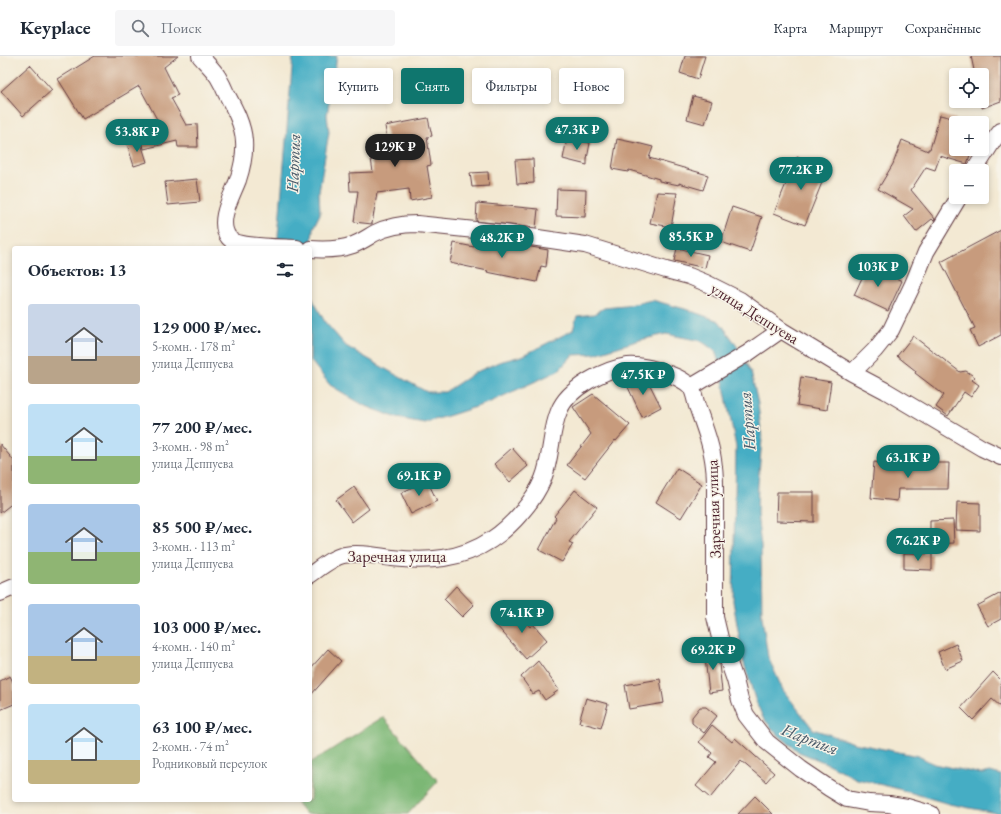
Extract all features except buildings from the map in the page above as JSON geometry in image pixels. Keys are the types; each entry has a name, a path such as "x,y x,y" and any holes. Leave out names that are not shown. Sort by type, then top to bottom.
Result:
{"street":[{"path":"200,56 218,77 237,113 243,131 244,143 242,168 238,181 229,198 224,219 226,232 230,239 237,243 266,246"},
{"path":"978,164 993,140 1001,131"},
{"path":"852,372 875,350 891,330 913,284 926,252 955,204"},
{"name":"улица Деппуева","path":"312,249 339,249 353,245 383,229 405,224 417,224 504,233 585,245 689,276 740,300 781,330 982,448 1001,457"},
{"path":"691,387 748,353 781,330"},
{"name":"Заречная улица","path":"312,574 337,557 343,555 357,554 402,559 423,559 450,558 471,552 510,526 531,501 543,478 559,410 565,400 575,390 610,371 628,366 646,367 683,380 691,387 708,439 714,467 716,617 720,638 746,715 767,742 801,769 847,799 907,807 930,814"},
{"path":"0,593 12,588"}],"green space":[{"path":"383,717 438,781 408,814 306,814 296,802 312,802 312,762"}],"water":[{"name":"Нартия","path":"293,56 337,56 335,68 324,68 324,104 329,104 327,115 329,132 319,192 320,214 313,228 312,246 277,246"},
{"name":"Нартия","path":"312,298 325,322 346,346 427,392 445,392 474,373 499,362 522,356 573,330 577,316 594,314 604,308 625,306 652,300 685,309 719,321 735,343 751,372 758,404 762,439 757,514 761,546 762,617 768,657 783,690 813,729 854,743 918,756 934,764 982,774 990,772 1001,775 1001,814 949,804 895,788 857,779 826,763 799,752 776,733 763,718 755,699 743,660 733,601 736,447 720,366 715,351 701,341 666,334 640,340 595,354 573,355 558,371 488,403 424,423 397,418 363,405 330,385 312,362"}]}
